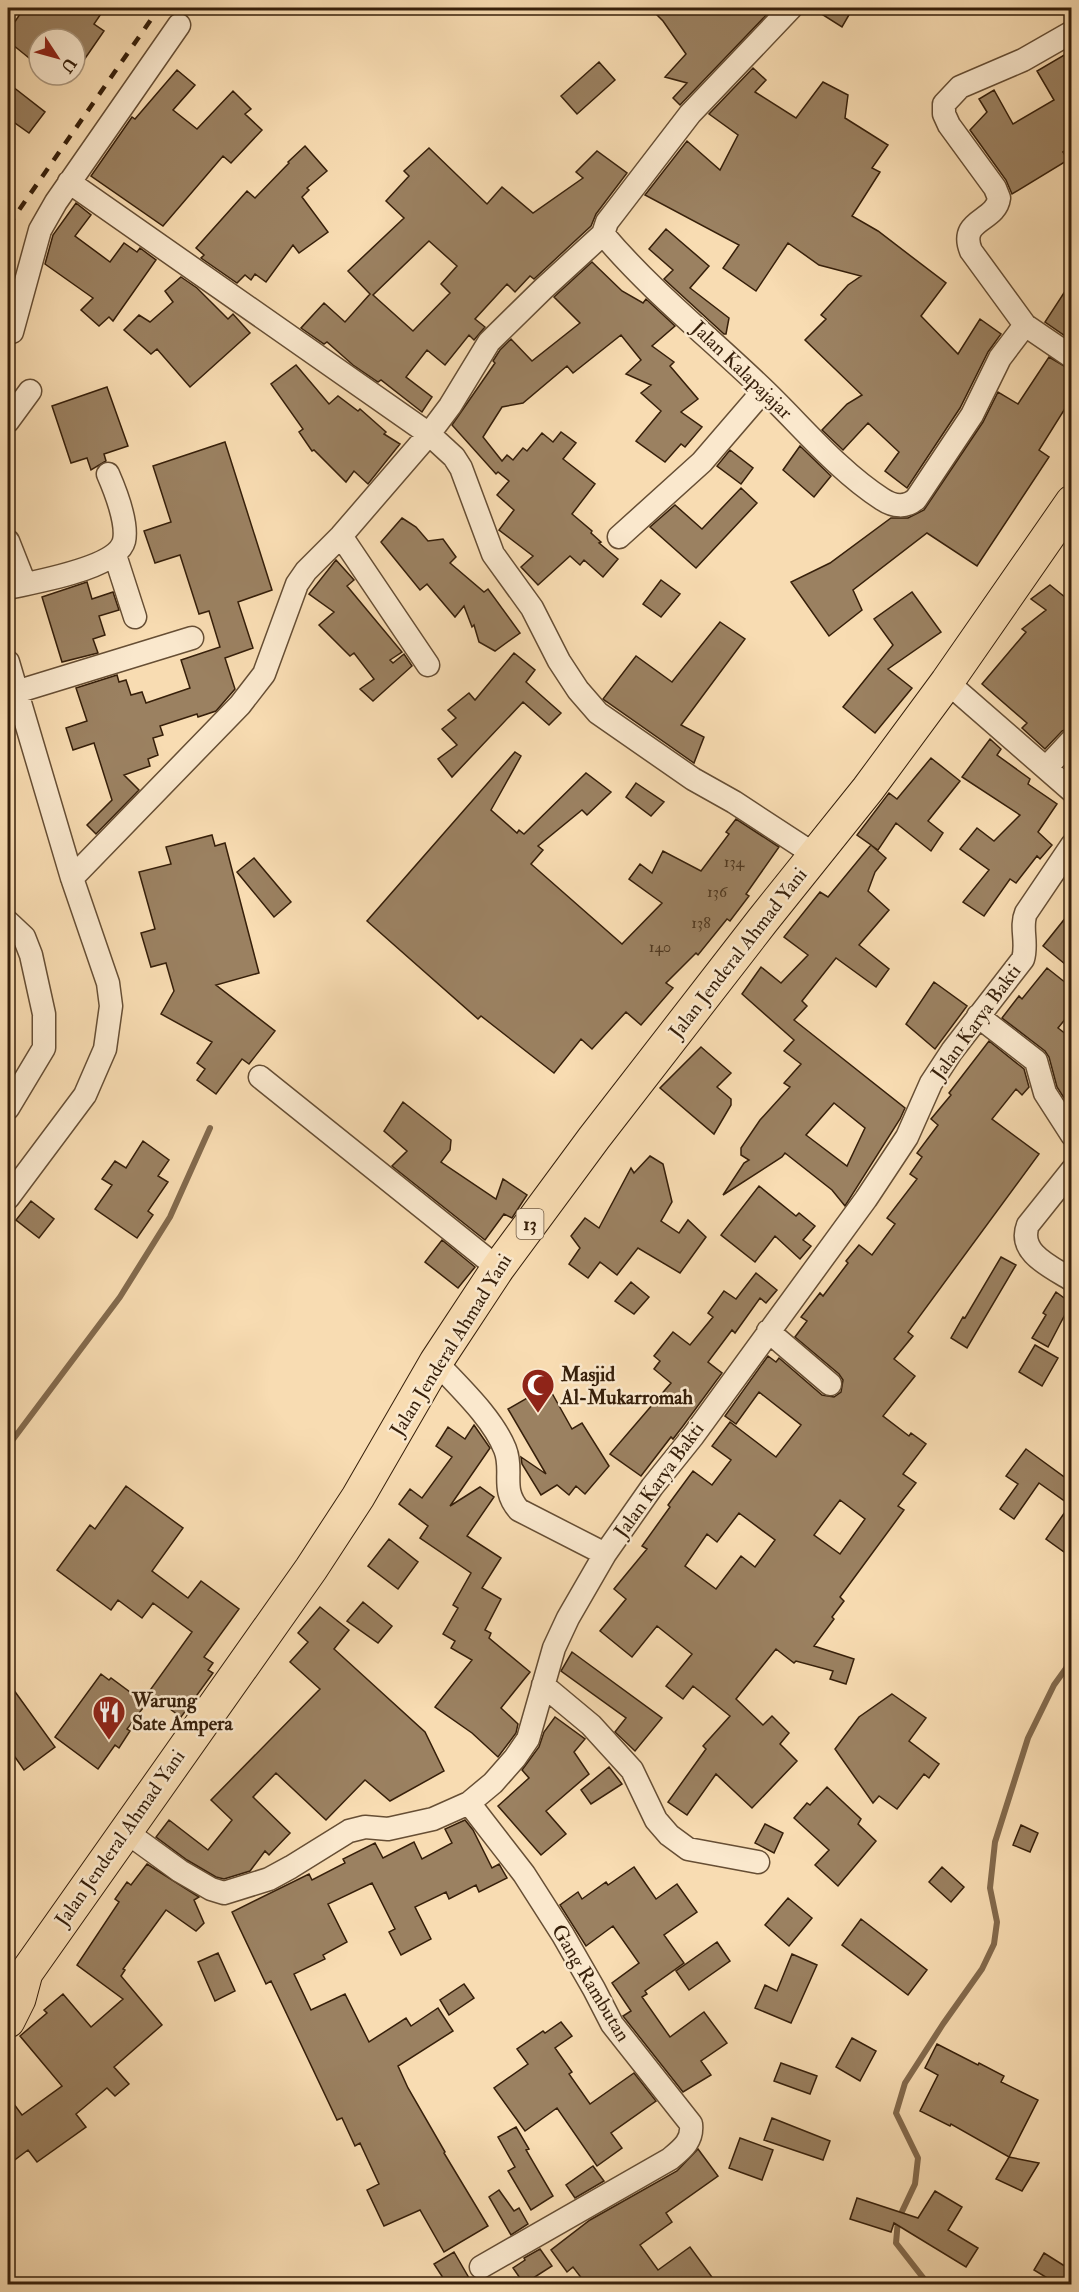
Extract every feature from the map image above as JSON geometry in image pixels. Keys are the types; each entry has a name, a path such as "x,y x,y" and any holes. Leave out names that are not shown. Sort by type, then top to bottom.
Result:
{"highway":[{"name":"Jalan Jenderal Ahmad Yani","path":"8,2020 19,1999 16,1978 125,1831 317,1560 358,1497 436,1362 498,1268 601,1129 868,789 947,682 1071,502"}],"street":[{"path":"72,878 240,705 258,683 269,665 297,584 306,571 341,536 429,434 450,406 489,342 603,234 607,222 674,133 790,8"},
{"path":"12,332 40,230 69,182 179,25"},
{"path":"1071,32 1023,60 960,87 944,104 944,114 949,124 999,198 995,208 970,231 967,237 971,251 1025,325 1071,357"},
{"path":"69,182 429,434 454,457 461,468 493,554 532,608 559,660 578,690 598,713 693,779 734,802 815,855"},
{"name":"Jalan Kalapajajar","path":"603,234 646,280 764,390 833,459 884,500 904,506 916,499 972,415 1000,358 1025,325"},
{"path":"619,537 702,462 764,390"},
{"path":"8,421 30,391"},
{"path":"8,541 16,586 64,575 115,555 124,542 124,529 116,492 108,474"},
{"path":"341,536 428,665"},
{"path":"115,555 135,617"},
{"path":"16,692 192,638"},
{"path":"8,663 72,878 108,983 111,1006 105,1049 85,1095 8,1198"},
{"path":"947,682 1071,791"},
{"path":"1046,768 1071,740"},
{"name":"Jalan Karya Bakti","path":"125,1831 180,1871 211,1889 224,1893 269,1879 291,1868 349,1831 365,1827 388,1829 433,1819 469,1803 493,1783 522,1749 534,1721 555,1648 568,1618 605,1554 816,1269 897,1153 932,1083 952,1051 1023,959 1026,913 1071,845"},
{"path":"8,922 24,937 44,1014 44,1048 8,1108"},
{"path":"978,1016 1036,1061 1045,1093 1071,1135"},
{"path":"260,1077 498,1268"},
{"path":"1071,1170 1028,1225 1024,1236 1027,1246 1038,1258 1071,1280"},
{"path":"768,1331 830,1384"},
{"path":"436,1362 494,1429 506,1450 507,1488 512,1501 519,1510 605,1554"},
{"path":"543,1684 591,1725 632,1770 656,1820 669,1835 688,1849 758,1862"},
{"name":"Gang Rambutan","path":"469,1803 529,1883 579,1962 612,2024 691,2124 692,2131 683,2148 670,2159 481,2267"}],"building":[{"path":"24,8 105,8 94,24 104,31 87,56 87,27 27,27 27,56 8,41 8,32"},
{"path":"650,8 773,8 680,105 673,98 687,83 665,77 686,54 663,21"},
{"path":"812,8 853,8 842,27"},
{"path":"1071,51 1071,146 1063,152 1068,160 1012,194 1006,180 970,130 987,112 979,99 994,90 1013,124 1054,100 1037,71"},
{"path":"599,62 615,80 577,114 561,96"},
{"path":"753,68 766,80 755,92 796,118 823,82 848,95 845,118 888,145 872,168 880,172 852,216 878,231 946,283 921,316 958,354 980,319 1001,334 988,352 960,408 907,488 885,471 899,452 868,423 843,450 822,430 847,404 862,395 805,340 826,319 821,315 848,285 861,276 819,265 788,243 756,291 723,268 739,245 645,195 687,141 720,170 738,135 709,114"},
{"path":"177,70 195,85 173,110 197,129 233,91 251,109 245,114 262,130 231,163 223,156 163,226 91,176 132,117 135,119"},
{"path":"8,83 45,112 29,133 8,118"},
{"path":"305,146 327,171 307,188 309,190 302,197 328,232 299,253 293,245 266,282 255,274 251,280 245,275 237,283 201,258 204,255 196,248 247,191 255,198"},
{"path":"429,148 487,204 502,187 533,213 583,178 576,172 597,151 627,173 596,214 591,226 534,279 530,276 515,292 507,284 475,319 485,327 474,340 469,335 445,365 427,350 406,377 432,397 422,412 381,380 378,382 353,365 327,342 324,344 301,328 324,303 345,322 370,294 348,271 404,218 386,201 409,176 404,171","holes":["429,241 457,266 441,284 450,293 413,331 373,295"]},
{"path":"76,203 91,215 75,236 110,262 124,243 137,252 140,248 156,260 113,321 109,317 99,326 81,310 93,298 45,264 53,235"},
{"path":"666,229 709,266 690,288 729,318 726,334 664,279 673,270 649,249"},
{"path":"592,262 622,291 643,303 646,299 675,326 652,346 674,362 670,366 698,399 681,412 702,427 685,447 681,444 665,462 636,441 661,411 641,393 651,385 626,374 641,360 621,335 573,373 567,366 523,403 502,407 483,437 502,461 507,455 513,460 523,448 527,451 542,433 553,442 561,432 576,443 563,459 595,484 572,514 592,531 591,533 601,542 599,543 618,559 603,577 584,560 580,565 570,556 538,585 521,567 533,556 499,530 514,510 497,495 509,481 498,472 496,474 452,425 495,363 493,361 500,350 511,339 532,361 580,323 554,297"},
{"path":"181,277 197,288 228,319 233,314 250,333 190,387 157,349 151,354 124,330 139,315 150,322 173,302 165,291"},
{"path":"1071,282 1071,340 1045,322"},
{"path":"1049,357 1071,370 1071,399 1039,450 1049,457 977,566 927,533 853,590 862,610 829,636 791,582 830,563 891,518 908,518 924,510 983,422 998,392 1018,404"},
{"path":"296,365 329,404 338,396 358,411 360,409 386,432 384,434 400,444 368,484 354,471 346,482 314,450 312,451 299,432 303,429 271,384"},
{"path":"107,387 128,446 104,454 106,461 91,470 87,458 71,463 52,406"},
{"path":"225,442 272,590 238,602 253,648 225,658 235,689 216,711 198,717 197,714 160,726 163,735 153,738 158,755 148,759 150,766 124,775 139,790 96,834 87,825 112,800 94,743 73,750 66,728 87,721 76,688 117,675 119,682 126,680 131,695 142,692 146,703 190,688 181,660 220,647 209,611 199,614 180,555 155,563 144,531 171,522 153,466"},
{"path":"800,446 831,476 814,497 783,470"},
{"path":"730,450 753,468 741,484 717,466"},
{"path":"741,488 757,503 696,568 650,527 675,505 702,529"},
{"path":"402,518 416,527 428,541 443,539 456,557 450,563 484,592 488,589 520,633 495,651 479,642 474,625 472,627 464,606 455,617 427,584 420,590 381,542"},
{"path":"336,560 354,580 347,586 402,652 390,660 393,663 404,654 412,666 373,701 360,689 374,679 354,653 350,656 319,625 334,612 309,594"},
{"path":"661,580 680,594 661,617 643,604"},
{"path":"87,582 92,599 113,592 119,610 99,616 105,635 93,639 98,653 62,662 42,597"},
{"path":"1050,585 1071,602 1071,727 1062,731 1045,749 1022,728 1027,723 982,684 1026,632 1022,629 1046,610 1031,599"},
{"path":"912,592 941,632 888,669 912,688 875,733 843,707 893,645 874,619"},
{"path":"720,622 745,639 681,725 704,737 694,763 603,699 636,656 672,682"},
{"path":"514,653 535,670 526,682 561,713 549,725 523,702 452,777 438,759 457,745 442,729 456,718 448,710 469,693 475,700"},
{"path":"990,739 1001,749 997,755 1030,779 1028,784 1057,804 1038,832 1052,845 1040,859 1037,856 1016,883 1010,879 984,916 963,902 989,870 960,849 977,828 994,841 1020,815 962,777"},
{"path":"515,752 521,756 491,810 517,833 519,830 524,834 586,773 611,792 587,815 582,810 538,846 543,850 531,864 622,944 662,903 629,879 640,864 652,873 663,851 701,871 729,834 726,832 736,819 779,847 746,894 749,896 730,921 727,919 698,955 696,953 666,983 673,988 641,1025 626,1012 592,1049 581,1039 554,1073 481,1016 478,1019 367,921"},
{"path":"931,758 960,781 928,821 943,833 931,851 896,823 878,850 857,835 889,793 897,799"},
{"path":"636,783 664,802 651,816 626,797"},
{"path":"212,835 215,846 225,843 259,973 216,985 275,1031 249,1064 242,1059 216,1094 197,1080 205,1069 197,1063 212,1042 161,1014 174,991 166,963 151,967 141,933 155,929 139,872 171,864 166,847"},
{"path":"871,845 886,858 875,872 868,891 889,910 859,945 889,969 876,987 836,958 802,1001 807,1006 794,1020 905,1108 845,1206 832,1190 785,1153 723,1195 744,1163 749,1160 741,1155 741,1148 760,1120 790,1087 784,1083 801,1064 784,1051 794,1040 742,994 761,967 781,983 808,955 784,937 820,892 828,897","holes":["834,1103 865,1128 847,1166 806,1135"]},
{"path":"254,858 291,902 274,917 237,872"},
{"path":"1071,911 1071,969 1043,946"},
{"path":"1047,968 1071,987 1071,1012 1058,1028 1067,1035 1071,1043 1071,1109 1057,1087 1049,1057 1045,1051 1002,1018 1019,996 1022,999"},
{"path":"934,982 967,1006 935,1049 906,1024"},
{"path":"989,1041 1024,1069 1029,1087 1022,1095 1016,1089 992,1119 1039,1154 908,1332 913,1336 894,1359 915,1376 883,1416 909,1436 911,1433 926,1444 903,1474 916,1483 898,1506 904,1510 840,1597 844,1601 814,1646 854,1659 846,1684 830,1679 833,1671 796,1661 794,1663 776,1649 736,1699 763,1725 772,1716 789,1733 780,1744 797,1761 752,1808 716,1774 687,1815 668,1802 706,1749 703,1746 730,1716 693,1686 683,1699 666,1686 692,1654 657,1626 632,1657 600,1631 626,1599 614,1589 647,1549 642,1546 693,1471 712,1485 731,1460 712,1446 730,1422 776,1457 801,1425 759,1392 736,1424 725,1416 768,1356 776,1362 779,1358 822,1395 834,1397 841,1392 843,1380 839,1374 795,1337 807,1321 801,1317 820,1293 823,1296 859,1245 872,1255 895,1224 887,1218 917,1179 910,1174 922,1157 917,1153 938,1125 931,1119 951,1095 949,1093","holes":["840,1500 865,1519 840,1554 814,1535","739,1513 775,1540 755,1567 741,1556 716,1589 685,1566 707,1534 717,1542"]},
{"path":"701,1047 731,1073 717,1087 731,1099 731,1105 714,1134 660,1088"},
{"path":"403,1102 451,1140 450,1150 441,1162 496,1199 503,1179 527,1195 512,1218 504,1214 485,1240 392,1166 407,1151 384,1131"},
{"path":"143,1141 169,1160 158,1176 168,1182 148,1211 153,1215 137,1238 95,1209 112,1185 102,1179 115,1161 126,1168"},
{"path":"650,1156 663,1164 672,1202 661,1221 679,1233 688,1220 706,1237 680,1273 638,1248 617,1275 600,1262 588,1278 569,1264 580,1248 571,1236 585,1218 599,1228 631,1168 634,1173"},
{"path":"759,1186 796,1216 799,1213 815,1226 803,1240 811,1246 800,1259 775,1236 755,1262 721,1235"},
{"path":"31,1201 54,1219 39,1238 16,1220"},
{"path":"442,1240 475,1267 458,1288 425,1262"},
{"path":"1001,1257 1016,1265 967,1348 951,1338"},
{"path":"756,1273 777,1290 766,1303 760,1298 735,1333 732,1330 708,1362 722,1373 673,1439 671,1437 641,1476 610,1454 671,1383 654,1369 660,1361 654,1356 673,1332 690,1345 713,1317 708,1313 724,1291 736,1299"},
{"path":"631,1282 649,1297 634,1314 615,1301"},
{"path":"1056,1292 1071,1303 1048,1347 1032,1338 1046,1315 1043,1313"},
{"path":"1035,1345 1058,1358 1042,1386 1019,1372"},
{"path":"548,1386 572,1429 582,1423 609,1466 585,1494 576,1486 569,1495 557,1485 541,1495 522,1464 521,1457 546,1474 508,1409"},
{"path":"474,1425 490,1448 450,1506 480,1487 494,1497 467,1536 501,1558 482,1588 501,1599 485,1630 491,1633 489,1638 530,1672 501,1708 518,1724 516,1733 498,1757 472,1733 435,1707 472,1660 451,1648 455,1641 443,1634 458,1608 453,1605 471,1573 420,1538 428,1526 399,1504 410,1489 422,1498 452,1457 436,1446 448,1427 465,1439"},
{"path":"1026,1449 1071,1482 1071,1542 1064,1552 1046,1539 1070,1505 1039,1483 1014,1519 1000,1509 1018,1484 1006,1476"},
{"path":"126,1486 183,1528 152,1571 188,1598 201,1581 239,1609 204,1657 213,1663 208,1670 213,1673 181,1717 148,1693 192,1632 153,1603 142,1618 118,1600 111,1610 57,1570 90,1525 95,1529"},
{"path":"389,1539 418,1562 398,1589 368,1566"},
{"path":"363,1602 392,1626 378,1643 347,1621"},
{"path":"320,1607 349,1630 334,1649 425,1732 444,1771 390,1801 365,1780 326,1820 276,1773 253,1797 290,1833 269,1855 265,1851 250,1871 224,1879 216,1877 187,1860 156,1837 169,1820 208,1850 232,1820 211,1800 320,1689 290,1662 308,1642 298,1633"},
{"path":"572,1652 662,1718 635,1751 615,1732 626,1718 561,1671"},
{"path":"101,1674 109,1680 111,1678 146,1704 127,1729 130,1731 119,1748 115,1745 98,1769 55,1737"},
{"path":"8,1682 55,1747 24,1770 8,1747"},
{"path":"892,1694 926,1718 909,1741 939,1764 929,1778 924,1774 897,1809 879,1796 873,1803 835,1749 859,1717"},
{"path":"555,1717 585,1739 574,1752 589,1774 546,1811 566,1834 541,1855 498,1806 529,1778 522,1770 539,1747 544,1732"},
{"path":"609,1767 622,1784 591,1804 581,1790"},
{"path":"827,1787 861,1819 858,1824 876,1841 838,1886 815,1865 829,1850 794,1818 807,1803 810,1805"},
{"path":"465,1820 473,1830 492,1868 499,1864 507,1878 479,1892 476,1885 449,1899 446,1892 415,1907 431,1939 401,1955 389,1932 395,1929 372,1883 328,1904 347,1942 323,1955 325,1959 294,1974 311,2010 345,1994 369,2042 406,2018 411,2026 438,2008 453,2031 398,2066 444,2153 488,2226 444,2252 420,2210 384,2226 367,2190 379,2184 360,2143 355,2146 342,2118 337,2120 271,1981 266,1984 232,1912 309,1874 312,1880 345,1863 343,1859 375,1843 383,1858 414,1842 422,1859 452,1843 445,1829"},
{"path":"765,1824 783,1833 774,1853 755,1843"},
{"path":"1021,1825 1038,1833 1030,1852 1013,1845"},
{"path":"147,1864 199,1897 194,1900 204,1923 196,1931 166,1910 123,1969 125,1970 121,1976 162,2025 114,2067 129,2084 115,2096 107,2088 76,2114 86,2127 37,2162 28,2150 8,2165 8,2096 22,2115 62,2086 20,2036 47,2013 44,2010 63,1994 91,2027 123,1999 77,1965 119,1902 115,1899 127,1882 131,1885"},
{"path":"634,1867 656,1899 677,1884 697,1912 664,1935 684,1963 645,1991 647,1994 642,1997 670,2037 704,2012 727,2043 701,2061 711,2075 683,2092 623,2016 631,2011 612,1983 639,1963 613,1926 586,1946 560,1905 578,1892 582,1899 606,1882 608,1885"},
{"path":"942,1867 964,1887 951,1902 929,1882"},
{"path":"788,1898 812,1918 789,1946 765,1925"},
{"path":"861,1919 927,1970 908,1995 842,1945"},
{"path":"717,1942 730,1961 689,1990 676,1971"},
{"path":"218,1953 235,1991 215,2001 198,1962"},
{"path":"792,1954 817,1965 791,2023 755,2008 765,1985 777,1991"},
{"path":"464,1984 474,1998 449,2015 440,2000"},
{"path":"561,2022 572,2036 555,2048 572,2072 569,2074 590,2104 634,2073 656,2101 611,2133 622,2148 597,2166 557,2108 525,2131 494,2088 528,2064 517,2049"},
{"path":"852,2038 876,2051 860,2081 836,2067"},
{"path":"937,2044 1004,2076 1001,2082 1038,2100 1009,2157 951,2124 950,2126 920,2111 938,2075 925,2068"},
{"path":"781,2063 817,2076 810,2094 774,2081"},
{"path":"772,2118 830,2141 823,2160 764,2140"},
{"path":"516,2127 529,2149 526,2150 553,2196 531,2210 508,2171 515,2167 498,2137"},
{"path":"740,2138 773,2150 762,2180 729,2168"},
{"path":"698,2149 718,2176 666,2213 672,2222 640,2245 658,2270 690,2247 717,2284 586,2284 573,2267 567,2272 551,2250 590,2220 677,2171"},
{"path":"1009,2157 1039,2163 1022,2191 996,2179"},
{"path":"593,2166 604,2181 575,2198 566,2185"},
{"path":"499,2190 514,2211 519,2208 528,2224 511,2235 489,2197"},
{"path":"935,2191 962,2207 948,2230 978,2248 966,2267 894,2223 891,2232 850,2219 857,2198 918,2218"},
{"path":"540,2249 552,2266 524,2284 513,2268 525,2260 524,2258"},
{"path":"454,2252 469,2278 458,2284 447,2284 434,2264"},
{"path":"1044,2253 1071,2270 1071,2277 1067,2284 1057,2284 1034,2270"}],"waterway":[{"path":"8,1446 120,1297 170,1217 210,1128"},
{"path":"928,2284 896,2243 898,2220 915,2184 918,2158 896,2113 905,2083 982,1969 994,1944 997,1922 990,1888 995,1842 1028,1738 1054,1685 1072,1660"}],"railway":[{"path":"8,226 159,8"}],"place":[{"name":"Masjid Al-Mukarromah","path":"538,1414"},
{"name":"Warung Sate Ampera","path":"109,1741"}]}
